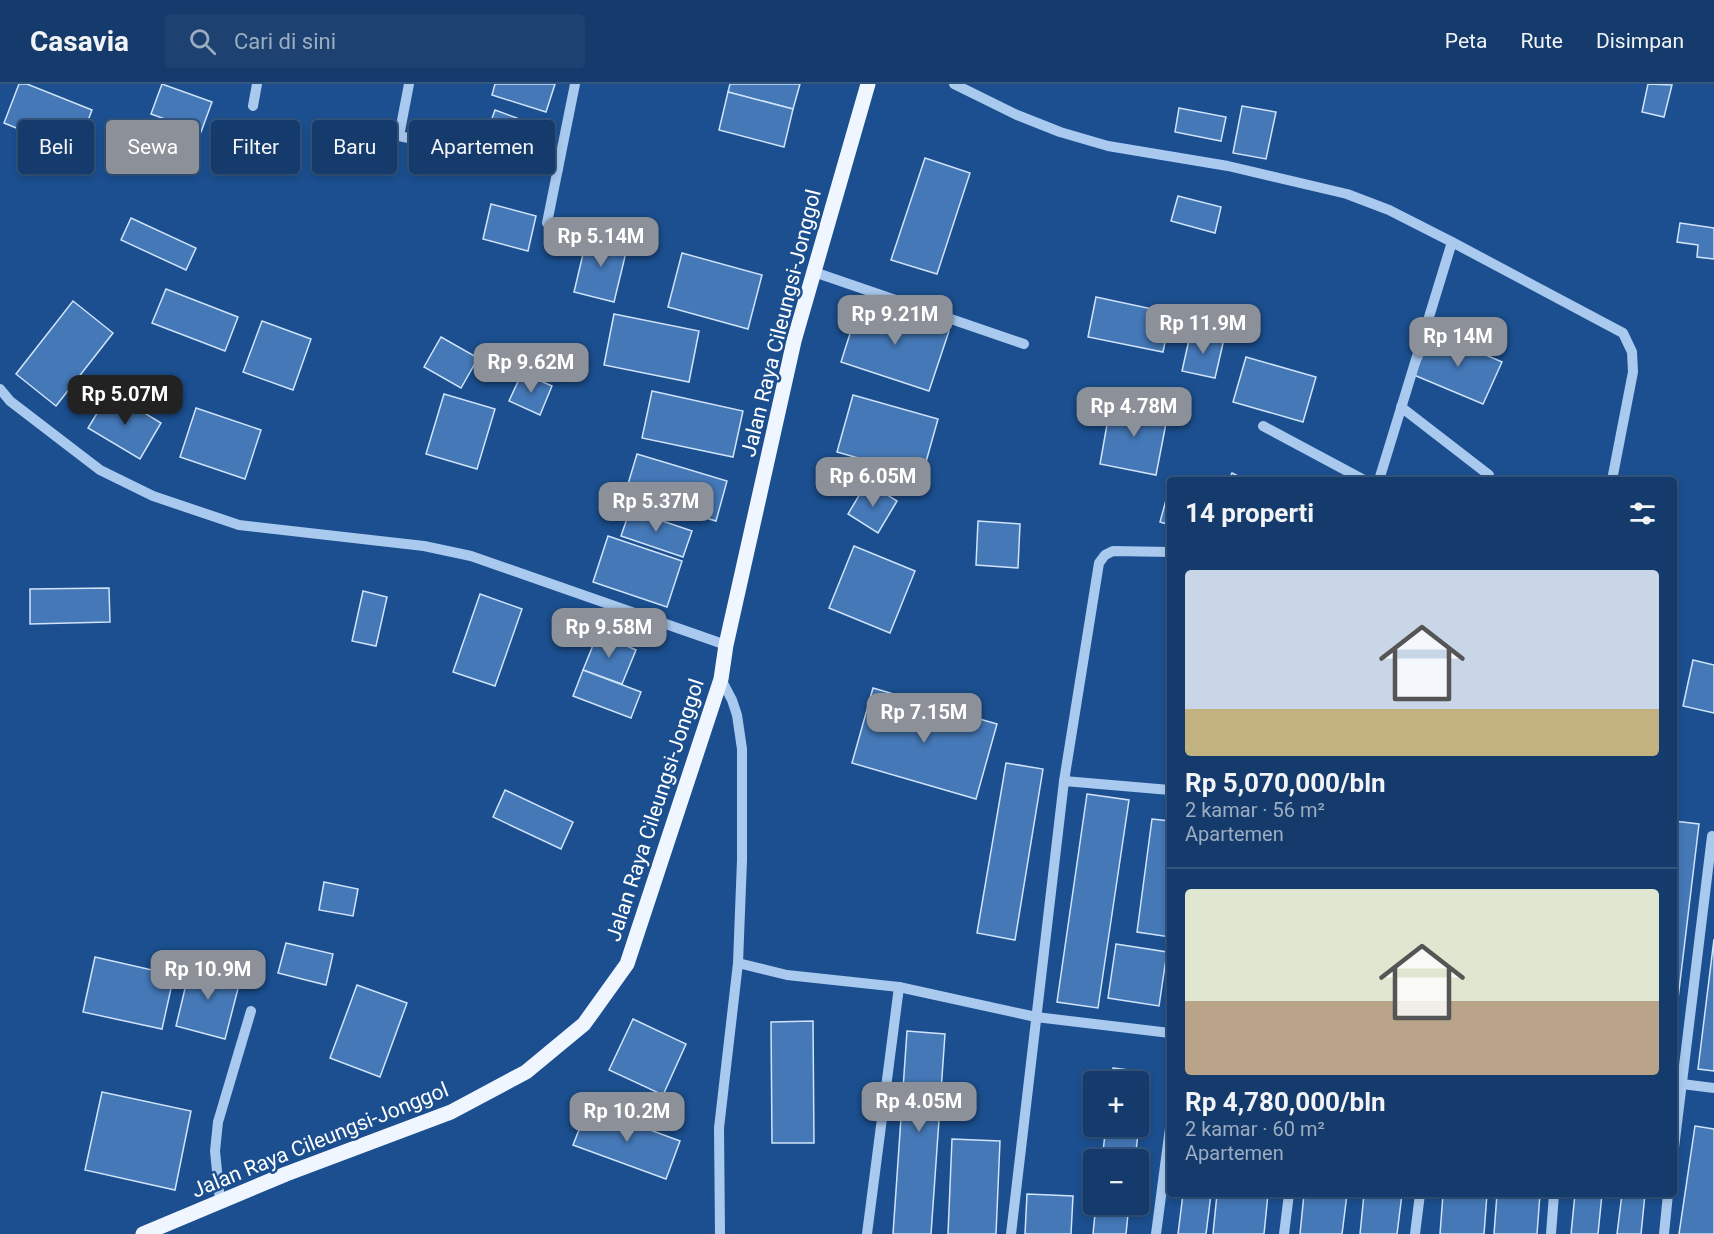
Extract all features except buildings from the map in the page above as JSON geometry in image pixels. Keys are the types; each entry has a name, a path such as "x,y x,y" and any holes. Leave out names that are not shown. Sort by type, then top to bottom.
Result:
{"main road":[{"name":"Jalan Raya Cileungsi-Jonggol","path":"143,1234 286,1174 451,1112 526,1072 584,1024 627,964 721,679 726,645 794,341 868,84"}],"street":[{"path":"253,106 257,84"},
{"path":"409,84 399,136 558,169"},
{"path":"548,223 575,84"},
{"path":"954,84 1017,115 1060,132 1108,146 1228,166 1347,194 1389,210 1623,333 1632,352 1633,372 1613,477"},
{"path":"1380,477 1452,242"},
{"path":"814,272 1024,344"},
{"path":"0,389 10,400 100,470 153,496 239,525 424,546 471,555 726,645"},
{"path":"1401,407 1490,477"},
{"path":"1263,426 1358,477"},
{"path":"1011,1234 1064,781 1099,563 1105,555 1113,551 1167,552"},
{"path":"720,1234 719,1128 738,963 742,860 742,749 732,700 721,679"},
{"path":"1064,781 1167,790"},
{"path":"1677,1100 1712,836"},
{"path":"738,963 787,975 899,987 1036,1017 1167,1033"},
{"path":"867,1234 899,987"},
{"path":"220,1202 214,1151 218,1122 250,1011"},
{"path":"1678,1084 1714,1088"},
{"path":"1156,1234 1167,1151"},
{"path":"1284,1234 1289,1197"},
{"path":"1415,1234 1420,1197"},
{"path":"1551,1234 1554,1197"},
{"path":"1664,1234 1668,1197"}]}
